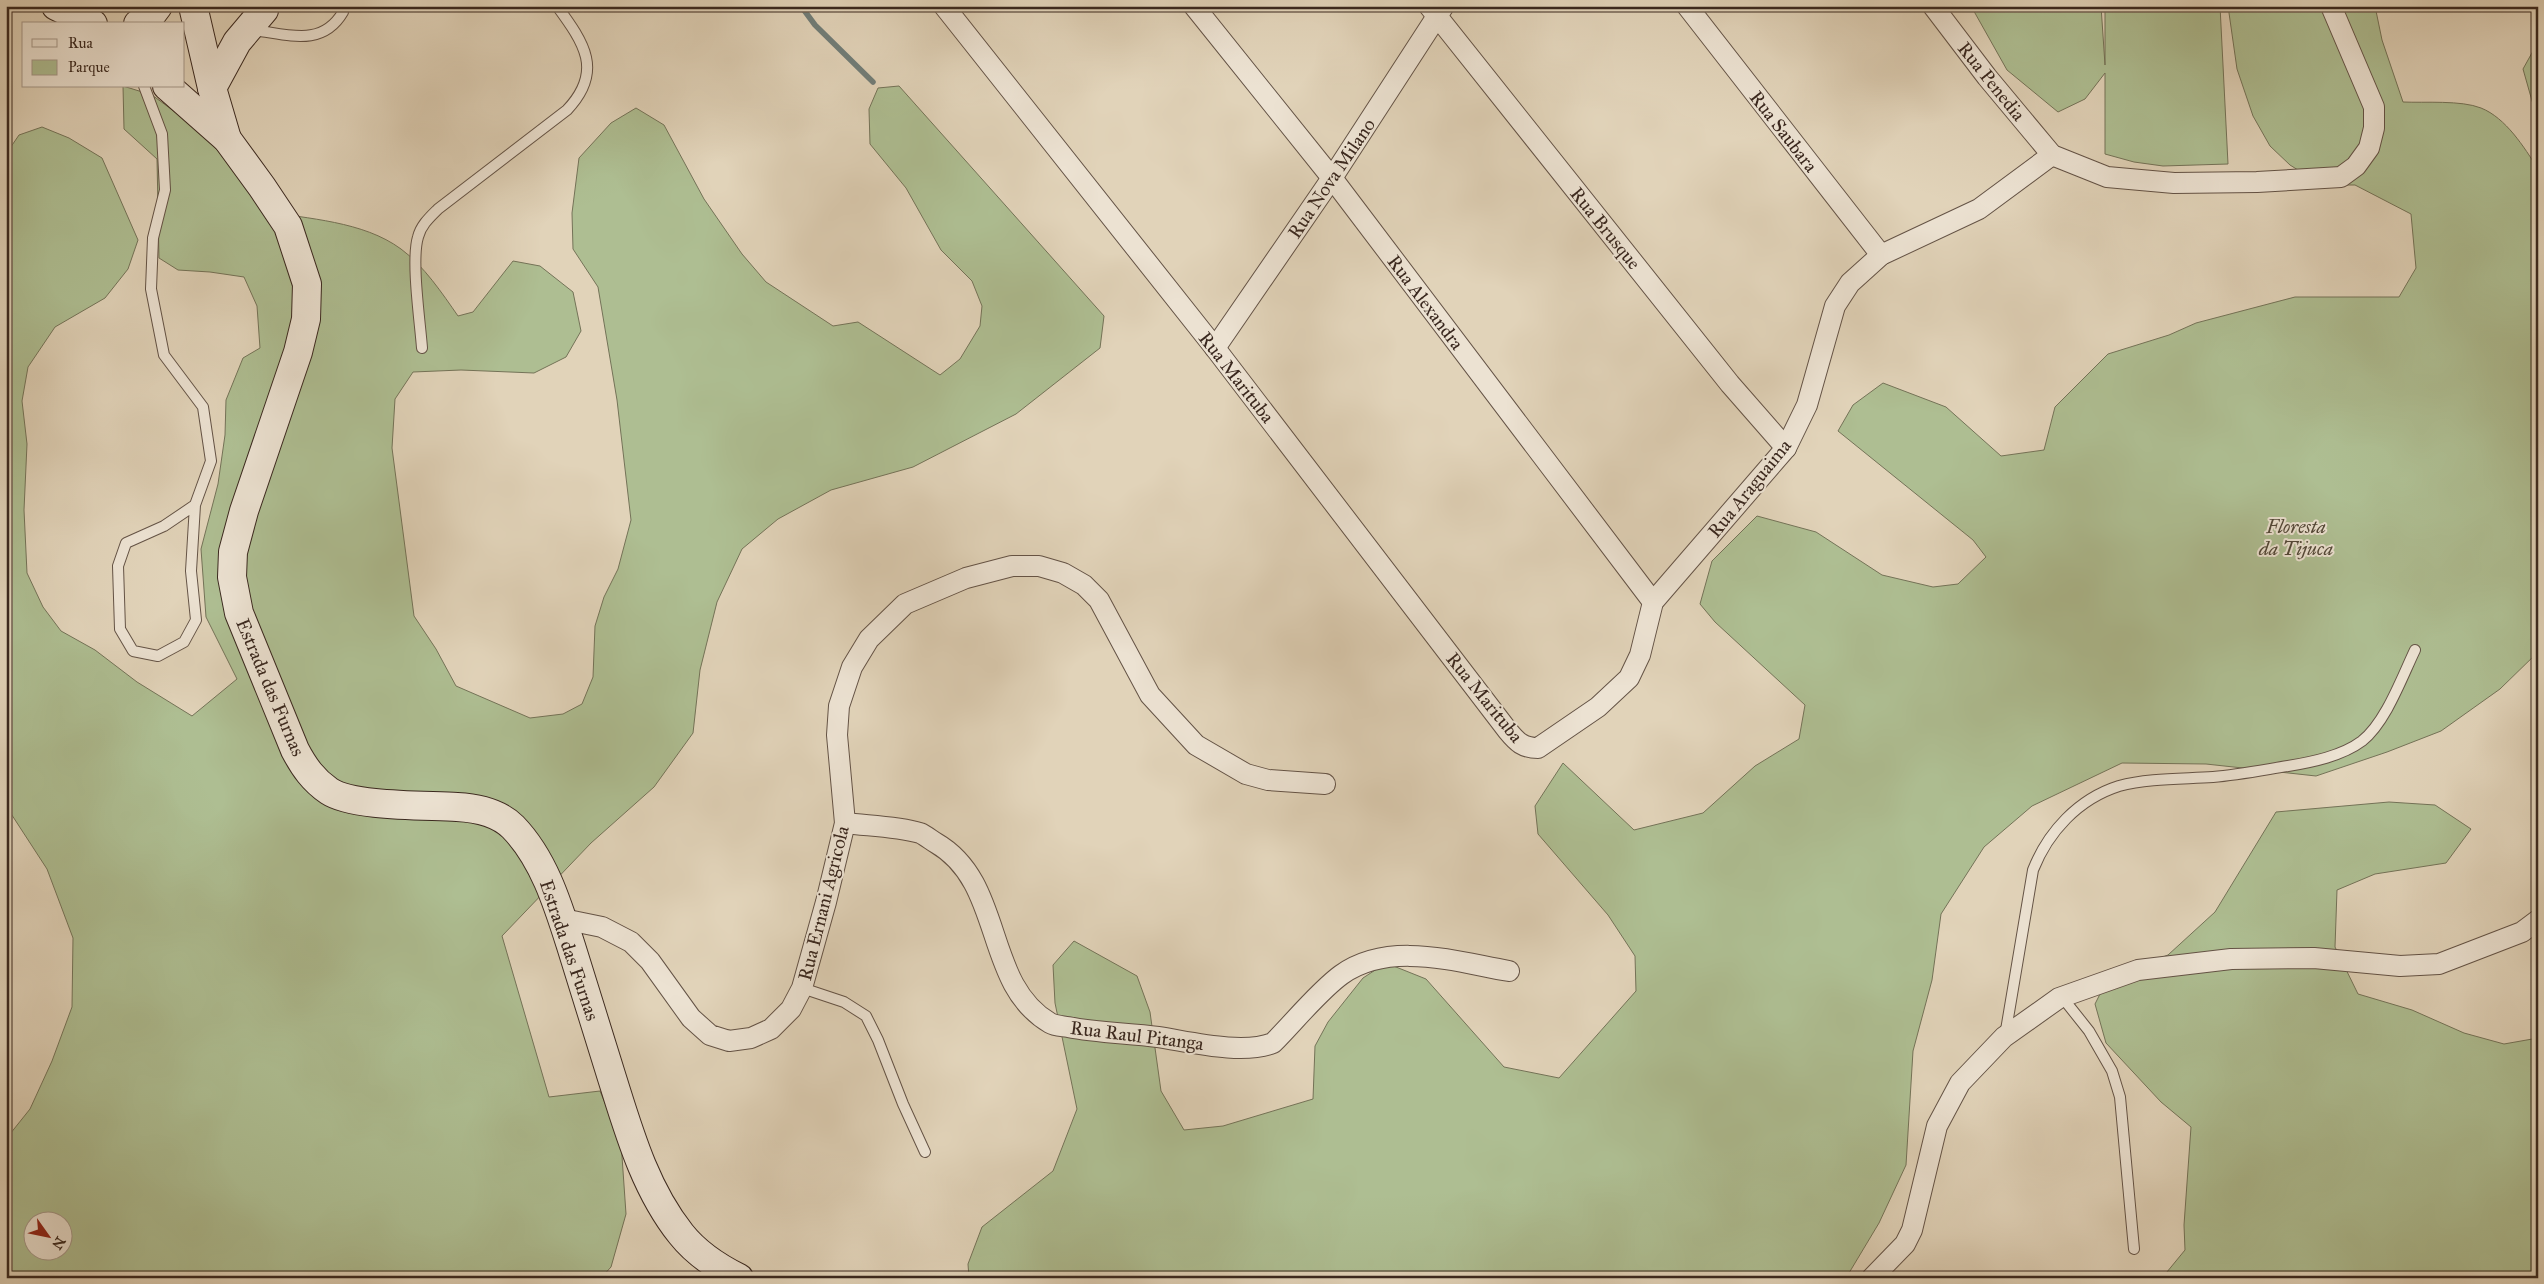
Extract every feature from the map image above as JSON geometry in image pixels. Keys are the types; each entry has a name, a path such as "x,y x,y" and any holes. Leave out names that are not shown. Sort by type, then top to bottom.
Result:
{"main road":[{"path":"56,6 89,22"},
{"path":"141,22 152,14 158,6"},
{"path":"192,23 230,24 260,15"},
{"path":"212,88 233,48 260,15"},
{"name":"Estrada das Furnas","path":"192,23 228,139"},
{"name":"Estrada das Furnas","path":"170,88 228,139 288,226 308,284 306,319 298,352 244,511 233,552 232,577 239,613 295,750 306,770 317,782 330,792 346,799 468,808 494,814 511,825 540,862 562,919 629,1132 650,1185 682,1236 701,1254 738,1278"}],"street":[{"name":"Rua Marituba","path":"944,6 1216,348 1508,731 1518,743 1528,748"},
{"name":"Rua Alexandra","path":"1194,6 1332,178 1653,602"},
{"name":"Rua Saubara","path":"1687,6 1881,255"},
{"name":"Rua Penedia","path":"1933,6 1987,77 2052,155"},
{"path":"2052,155 2106,177 2135,181 2257,182 2341,176 2356,166 2369,148 2374,128 2374,107 2331,6"},
{"name":"Rua Nova Milano","path":"1216,348 1332,178 1437,10"},
{"name":"Rua Brusque","path":"1437,10 1730,384 1786,448"},
{"name":"Rua Araguaima","path":"1528,748 1538,748 1598,707 1629,678 1640,655 1653,602 1786,448 1807,405 1835,306 1850,283 1881,255 1979,209 2052,155"},
{"name":"Rua Ernani Agricola","path":"562,919 602,926 631,942 650,961 691,1018 710,1035 728,1041 750,1038 771,1029 791,1009 802,988 826,902 845,823 837,736 839,706 852,667 869,639 905,604 966,578 1012,566 1040,566 1064,573 1084,584 1099,600 1150,695 1196,745 1246,774 1268,780 1325,784"},
{"name":"Rua Raul Pitanga","path":"845,823 921,834 949,850 966,867 978,889 1012,982 1029,1006 1051,1024 1090,1032 1145,1035 1243,1048 1261,1048 1274,1043 1340,975 1357,965 1384,957 1412,955 1509,971"},
{"path":"1872,1278 1904,1244 1912,1230 1937,1126 1960,1083 2004,1037 2062,997 2138,970 2231,959 2314,958 2400,966 2439,964 2522,932 2538,920"}],"lane":[{"path":"260,15 305,37 317,35 337,23 343,12 342,6"},
{"path":"422,348 415,256 418,237 424,223 438,209 567,110 579,97 585,82 588,68 585,48 557,6"},
{"path":"145,88 162,134 165,190 153,238 151,289 164,356 203,407 211,461 195,505 191,571 196,620 184,642 158,656 133,651 120,629 118,566 126,543 164,526 195,505"},
{"path":"2004,1037 2033,870 2042,848 2064,819 2097,796 2119,786 2229,776 2313,762 2354,746 2373,730 2381,718 2415,650"},
{"path":"802,988 844,1002 866,1016 925,1152"},
{"path":"2062,997 2093,1037 2112,1071 2120,1097 2134,1249"}],"green space":[{"path":"1971,6 2101,6 2105,65 2105,9 2220,6 2228,164 2163,166 2134,162 2105,154 2105,73 2085,99 2058,112 2007,70"},
{"name":"Floresta da Tijuca","path":"2228,6 2375,6 2382,40 2403,102 2453,103 2473,105 2481,108 2498,119 2514,134 2538,169 2538,652 2500,689 2441,731 2387,752 2316,776 2206,764 2122,763 2032,806 1984,847 1941,914 1932,980 1913,1051 1906,1165 1879,1223 1846,1278 969,1278 968,1264 982,1227 1053,1171 1077,1109 1055,1003 1053,965 1074,941 1137,976 1150,1012 1161,1091 1184,1130 1223,1126 1313,1099 1315,1046 1328,1022 1363,978 1386,963 1426,979 1504,1067 1559,1078 1636,991 1635,956 1608,915 1538,834 1535,806 1563,763 1634,830 1703,813 1755,766 1799,739 1805,705 1715,622 1700,604 1712,561 1757,516 1816,532 1882,575 1933,587 1958,584 1986,557 1973,540 1838,431 1853,405 1883,383 1946,407 2001,456 2044,450 2055,407 2108,354 2169,335 2196,323 2295,297 2399,297 2416,268 2411,214 2355,185 2322,185 2290,165 2270,146 2253,116 2237,69"},
{"path":"2538,42 2538,122 2523,69"},
{"path":"899,86 1104,316 1100,348 1016,414 913,467 831,490 778,519 742,549 717,602 700,670 693,733 654,787 591,843 502,936 549,1097 600,1091 621,1142 626,1214 611,1267 601,1278 6,1278 6,1139 30,1109 52,1061 72,1007 73,938 47,869 6,806 6,154 19,135 42,127 69,138 102,158 138,240 128,269 105,298 55,327 28,367 22,401 27,444 24,510 27,573 43,607 61,631 95,650 137,682 192,716 237,679 206,617 201,549 218,484 225,435 226,400 243,358 260,348 257,306 244,277 178,270 159,258 157,159 124,129 123,88 129,88 152,95 209,137 239,174 263,211 335,222 370,232 401,249 432,280 458,316 473,312 513,261 540,266 573,292 581,331 566,357 534,373 461,370 413,372 395,399 392,448 414,616 436,649 456,686 530,718 563,714 582,704 593,677 595,626 604,597 618,569 631,520 617,400 598,287 573,249 572,213 579,158 611,123 636,108 664,125 704,199 742,254 766,282 833,326 858,322 940,375 960,359 980,326 982,306 972,281 941,250 906,188 870,144 869,109 878,88"},
{"path":"2389,802 2435,805 2471,829 2446,863 2375,874 2337,890 2335,947 2358,994 2412,1010 2464,1033 2504,1044 2538,1038 2538,1278 2162,1278 2185,1250 2184,1225 2191,1127 2161,1102 2106,1043 2095,1004 2104,986 2129,970 2168,955 2215,912 2276,812"}],"waterway":[{"path":"801,6 815,25 873,82"}]}
